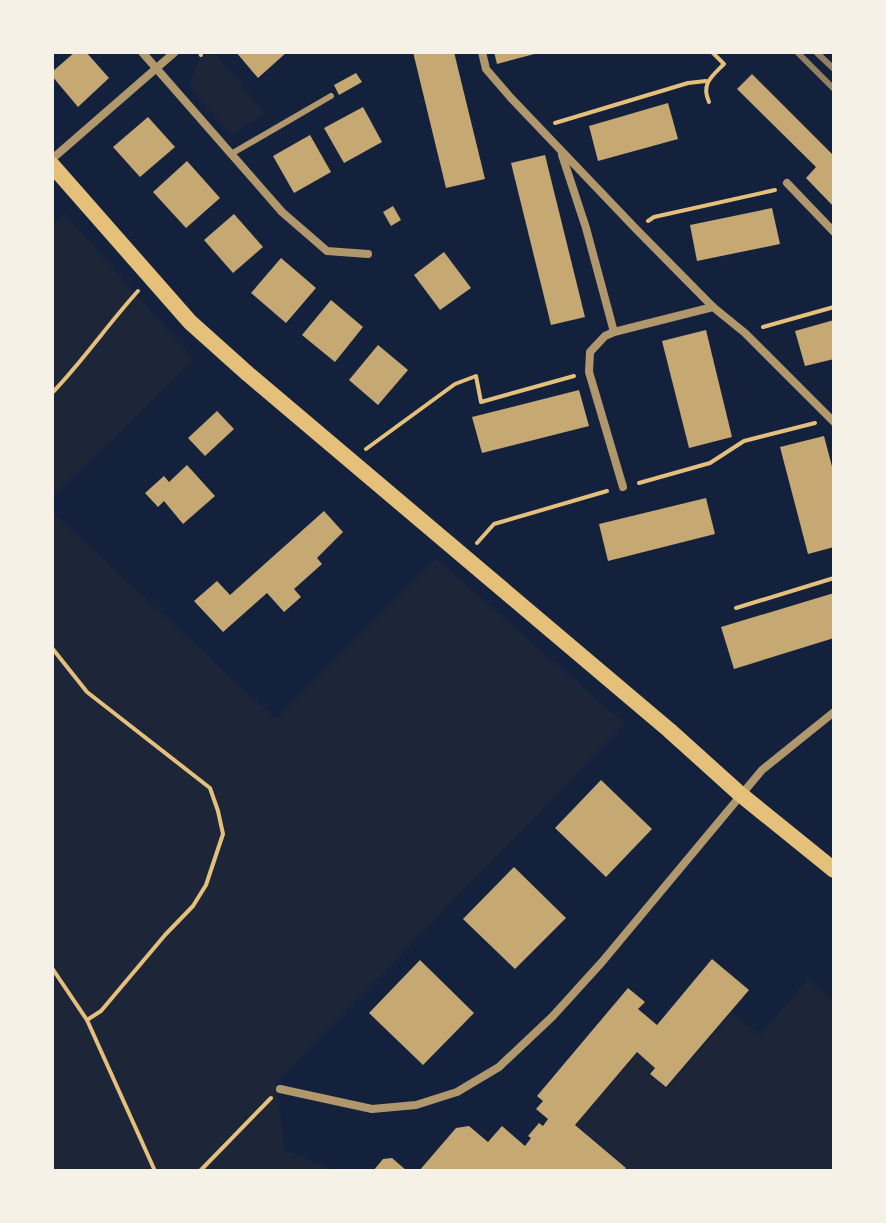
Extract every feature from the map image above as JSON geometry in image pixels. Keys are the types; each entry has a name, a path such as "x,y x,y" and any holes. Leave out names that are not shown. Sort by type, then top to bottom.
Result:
{"main road":[{"path":"52,165 190,322 740,794 834,870"}],"street":[{"path":"142,52 282,212 327,251 368,254"},
{"path":"52,159 175,52"},
{"path":"482,52 486,69 636,229 832,420"},
{"path":"561,150 614,332"},
{"path":"787,183 834,232"},
{"path":"623,487 589,372 590,352 605,336 614,332 713,307"},
{"path":"280,1089 372,1109 416,1105 457,1092 499,1067 553,1016 602,962 762,770 834,712"}],"lane":[{"path":"231,154 331,96"}],"path":[{"path":"709,102 704,91 706,81 724,64 712,52"},
{"path":"541,129 688,83 706,81"},
{"path":"636,229 654,217 761,196 776,190"},
{"path":"52,393 78,366 109,322 135,294"},
{"path":"745,333 834,307"},
{"path":"351,460 455,384 476,376 481,402 589,372"},
{"path":"465,557 494,524 710,463 744,441 832,420"},
{"path":"736,608 834,578"},
{"path":"52,648 87,692 210,788 223,834 206,885 193,906 101,1011 87,1020"},
{"path":"52,968 87,1020 155,1171"},
{"path":"200,1171 280,1089"}],"shaded area":[{"path":"215,54 265,113 232,135 189,87 201,55"},
{"path":"65,214 194,360 52,497 52,225"},
{"path":"52,512 276,719 436,559 625,724 276,1083 285,1150 337,1171 52,1171"},
{"path":"808,979 834,1002 834,1171 625,1171 627,1168 576,1125 637,1053 654,1067 649,1074 667,1089 732,1012 760,1035"}],"building":[{"path":"75,52 86,52 109,78 78,107 52,76 52,72"},
{"path":"236,52 287,52 258,78"},
{"path":"413,52 454,52 485,179 446,188"},
{"path":"494,52 538,52 538,53 497,64"},
{"path":"356,73 362,82 339,95 334,85"},
{"path":"752,74 834,156 834,207 806,178 816,167 737,89"},
{"path":"668,103 678,139 598,161 589,126"},
{"path":"363,107 382,142 344,163 324,128"},
{"path":"148,117 175,147 140,177 113,147"},
{"path":"310,135 331,172 294,193 273,156"},
{"path":"545,155 585,317 551,325 511,163"},
{"path":"187,161 220,198 186,228 153,192"},
{"path":"393,206 401,220 391,226 383,212"},
{"path":"772,208 780,244 697,261 690,225"},
{"path":"234,214 263,247 233,273 204,240"},
{"path":"444,252 471,288 440,310 414,275"},
{"path":"281,258 316,288 286,323 251,293"},
{"path":"331,300 363,327 335,362 302,335"},
{"path":"834,320 834,359 805,366 795,331"},
{"path":"706,330 732,437 689,448 662,341"},
{"path":"378,345 408,370 378,405 349,380"},
{"path":"579,390 589,426 482,453 472,417"},
{"path":"217,411 234,429 205,456 188,438"},
{"path":"824,436 834,474 834,547 808,554 780,447"},
{"path":"187,465 215,496 183,524 164,501 158,507 145,493 164,476 169,482"},
{"path":"706,498 715,534 608,561 599,524"},
{"path":"324,511 343,532 317,558 322,564 294,589 301,597 284,612 267,593 223,632 194,601 217,581 230,595"},
{"path":"834,593 834,638 734,669 721,627"},
{"path":"601,780 652,829 606,877 555,828"},
{"path":"514,867 566,918 515,969 463,919"},
{"path":"712,959 749,990 666,1087 650,1074 655,1068 637,1052 575,1125 626,1168 624,1171 419,1171 456,1128 469,1126 488,1142 502,1126 525,1146 531,1138 528,1136 539,1123 543,1126 548,1119 536,1109 543,1101 537,1096 628,988 645,1002 638,1009 657,1025"},
{"path":"420,960 474,1013 423,1065 369,1013"},
{"path":"392,1158 407,1171 373,1171 383,1159"}],"railway":[{"path":"797,52 834,89"},
{"path":"816,52 834,69"}]}
